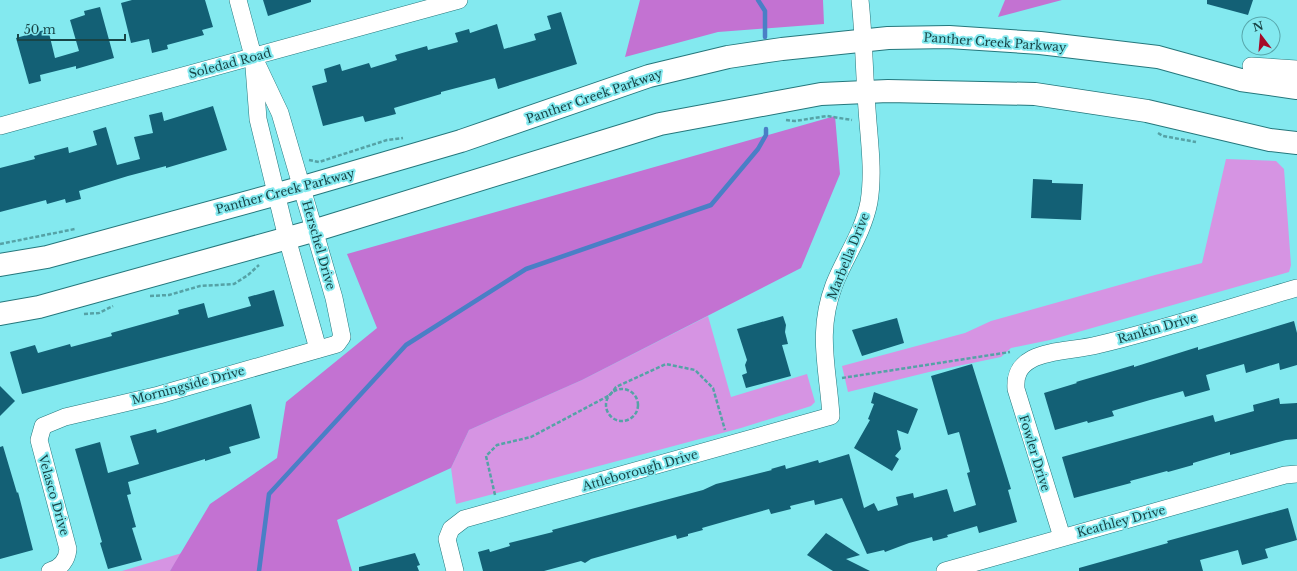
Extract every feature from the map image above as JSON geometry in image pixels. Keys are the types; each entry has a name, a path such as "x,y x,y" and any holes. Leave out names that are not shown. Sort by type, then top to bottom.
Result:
{"main road":[{"name":"Panther Creek Parkway","path":"0,265 47,257 302,187 461,141 650,76 728,57 813,45 888,38 949,37 1040,43 1158,57 1241,80 1297,88"},
{"path":"0,314 39,307 313,231 660,124 792,99 866,91 1036,94 1148,111 1270,140 1297,143"}],"street":[{"name":"Herschel Drive","path":"238,0 253,56 280,113 302,187 313,231 334,298 342,333 341,341 337,344"},
{"name":"Soledad Road","path":"0,126 460,0"},
{"name":"Marbella Drive","path":"831,416 829,388 824,358 824,328 826,314 834,285 860,232 868,204 871,175 860,0"},
{"name":"Herschel Drive","path":"253,56 258,120 287,238 318,349"},
{"path":"1251,66 1297,69"},
{"name":"Rankin Drive","path":"1019,370 1025,363 1037,356 1097,345 1297,288"},
{"name":"Morningside Drive","path":"41,429 55,420 159,395 337,344"},
{"name":"Fowler Drive","path":"1019,370 1016,379 1016,389 1062,537"},
{"name":"Attleborough Drive","path":"455,571 447,538 451,529 464,519 831,416"},
{"name":"Velasco Drive","path":"41,429 39,440 68,544 67,556 63,564 50,571"},
{"name":"Keathley Drive","path":"945,571 1285,475 1297,474"}],"path":[{"path":"295,163 311,159 319,162 387,140 408,137"},
{"path":"0,244 79,228"},
{"path":"842,378 1010,352"},
{"path":"497,510 486,456 497,445 531,437 610,395 621,389 633,393 638,404 634,416 623,422 611,418 606,406 610,395 616,387 666,364 695,370 713,388 729,445"}],"shaded area":[{"path":"640,0 823,0 824,24 718,32 625,57"},
{"path":"1005,0 1062,0 998,17"},
{"path":"835,116 840,174 801,268 582,380 469,430 451,468 337,520 352,571 170,571 210,504 277,458 286,402 377,328 347,254"},
{"path":"1226,159 1276,161 1284,169 1291,265 1289,272 1050,340 1011,348 1001,357 929,372 848,392 842,366 965,333 991,321 1202,263"},
{"path":"708,316 731,397 807,374 815,402 811,406 741,428 456,504 451,468 469,430 582,380"},
{"path":"182,553 170,571 122,571"}],"building":[{"path":"132,0 205,0 213,27 202,30 204,35 167,45 168,49 152,53 149,39 131,43 121,3"},
{"path":"263,0 311,0 311,2 268,16"},
{"path":"1207,0 1253,0 1248,15 1207,4"},
{"path":"100,7 114,58 76,69 76,66 40,75 41,81 29,84 16,38 48,29 55,58 79,51 70,20 85,15 84,11"},
{"path":"561,12 577,64 498,89 495,78 441,92 441,94 394,108 396,114 365,122 363,116 323,126 312,86 327,82 324,69 340,64 342,71 369,63 371,68 397,60 395,55 427,46 428,50 458,42 455,33 469,29 470,33 497,24 504,49 536,40 534,34 551,29 547,16"},
{"path":"213,106 227,150 166,168 166,166 128,176 79,191 81,199 66,203 65,199 47,204 46,200 0,212 0,168 35,159 34,156 68,147 69,153 97,145 93,131 106,127 117,165 140,159 134,137 153,133 149,115 162,112 164,121"},
{"path":"1033,179 1052,180 1052,183 1083,184 1081,220 1031,218"},
{"path":"274,290 284,326 22,394 10,352 35,345 38,353 70,344 71,347 112,336 111,333 179,314 178,310 204,303 208,318 251,306 248,297"},
{"path":"783,316 786,325 785,332 788,344 782,345 791,376 746,388 742,375 747,373 745,365 747,360 737,329"},
{"path":"897,318 904,343 862,356 852,330"},
{"path":"1294,321 1297,333 1297,365 1280,370 1279,363 1246,373 1244,364 1206,375 1210,390 1185,397 1183,391 1112,411 1114,416 1088,423 1087,421 1055,430 1044,393 1134,365 1134,367 1198,347 1198,350"},
{"path":"972,364 1011,489 1008,490 1017,522 979,533 977,526 947,535 948,537 941,539 933,541 932,537 909,543 885,552 884,550 867,554 842,498 815,505 814,500 790,506 791,509 771,514 769,509 702,528 703,530 688,534 688,536 677,539 676,535 591,559 585,563 581,561 544,571 483,571 478,552 489,549 490,552 510,546 509,543 553,532 552,530 703,490 716,484 772,470 771,469 785,465 786,469 818,460 819,463 849,454 864,508 874,503 878,511 898,505 896,497 913,493 914,498 947,489 954,512 976,505 967,473 970,472 959,432 948,435 931,376"},
{"path":"0,386 15,401 0,416"},
{"path":"874,392 918,409 908,434 897,430 901,449 895,456 899,459 892,471 854,448 870,420 868,419 874,404 871,403"},
{"path":"1279,398 1280,404 1297,403 1297,439 1286,440 1230,455 1230,452 1193,463 1193,465 1130,481 1131,483 1074,498 1062,457 1213,415 1215,422 1254,411 1253,405"},
{"path":"251,404 260,438 229,447 231,453 205,461 205,459 128,482 131,494 127,495 136,527 132,528 142,560 108,569 100,543 102,542 75,449 100,442 108,473 139,464 130,436 156,429 157,433"},
{"path":"3,446 17,493 18,492 33,550 0,559 0,447"},
{"path":"1288,508 1297,540 1265,549 1268,558 1242,565 1238,550 1200,560 1203,571 1079,571 1079,568 1168,543 1167,541"},
{"path":"826,533 860,555 846,559 870,571 833,571 807,555"},
{"path":"415,553 420,565 417,566 419,571 359,571 359,567"}],"waterway":[{"path":"758,0 765,11 765,37"},
{"path":"259,571 269,494 406,345 526,269 711,205 758,149 766,135 766,129"}]}
